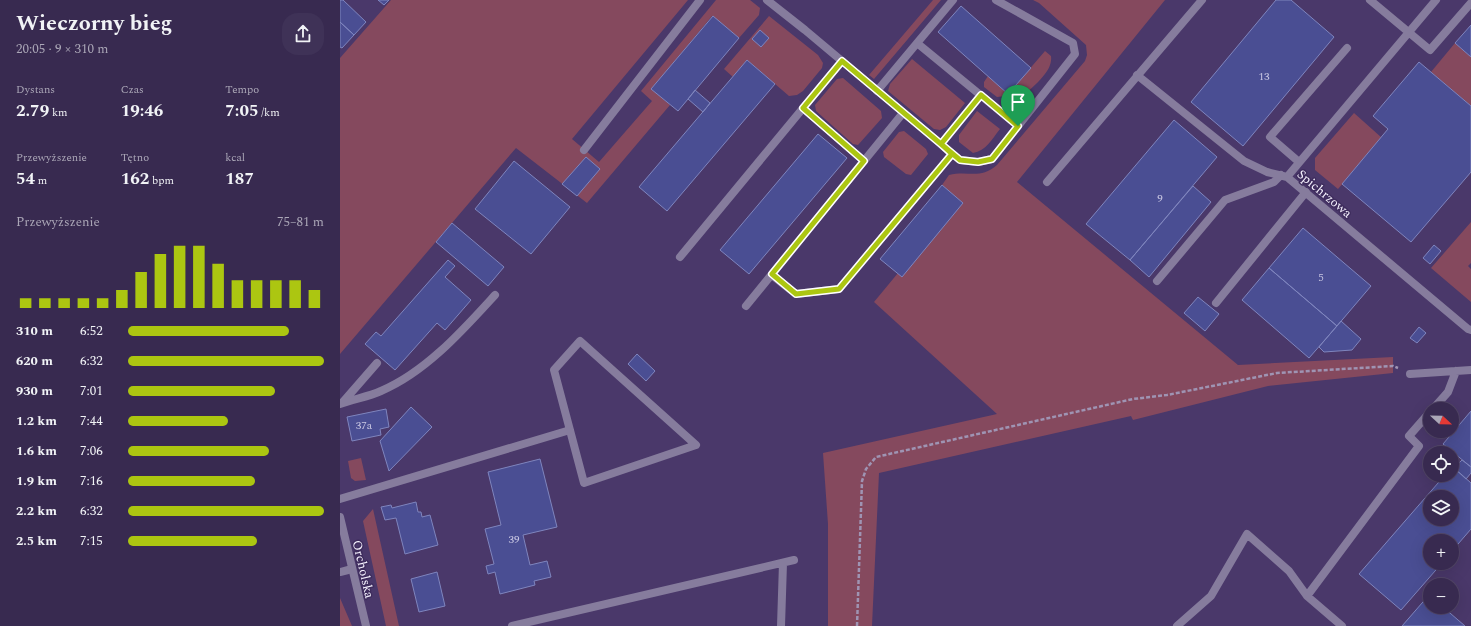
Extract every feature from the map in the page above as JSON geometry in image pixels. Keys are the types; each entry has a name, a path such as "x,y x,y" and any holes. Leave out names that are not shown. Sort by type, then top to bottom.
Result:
{"street":[{"path":"584,150 700,0"},
{"path":"767,0 952,154 960,160 978,162 992,159 1075,54 1073,43 996,0"},
{"path":"877,91 953,0"},
{"path":"1048,182 1202,0"},
{"path":"1370,0 1430,50 1471,3"},
{"name":"Spichrzowa","path":"1436,0 1299,162 1284,176 1306,192 1471,330"},
{"path":"917,43 1018,126"},
{"path":"1299,162 1270,137 1347,48"},
{"path":"680,257 842,61"},
{"path":"1138,75 1244,161 1267,172 1284,176"},
{"path":"941,144 981,95"},
{"path":"803,108 864,161"},
{"path":"746,306 904,113"},
{"path":"772,274 796,294 839,289 952,154"},
{"path":"1157,281 1225,200 1274,182 1284,176"},
{"path":"1216,304 1306,192"},
{"path":"341,403 381,391 418,370 465,328 495,295"},
{"path":"580,341 696,445 584,483 570,430 554,370 580,341"},
{"path":"341,403 377,363"},
{"path":"1410,374 1471,370"},
{"path":"1439,402 1448,392 1456,371"},
{"path":"1307,596 1419,446 1409,436 1423,420"},
{"path":"340,499 570,430"},
{"name":"Orcholska","path":"340,517 366,626"},
{"path":"1178,626 1211,596 1247,534 1289,571 1307,596 1342,626"},
{"path":"512,626 794,560"},
{"path":"781,626 782,563"},
{"path":"340,572 352,569"}],"path":[{"path":"857,626 862,481 866,469 876,457 1133,399 1166,395 1277,372 1393,366 1410,374"}],"shaded area":[{"path":"391,0 688,0 572,139 599,162 652,101 641,91 716,0 750,0 760,8 759,15 739,38 712,16 652,89 670,105 587,203 516,148 340,354 340,58"},
{"path":"933,0 941,0 874,79 869,75"},
{"path":"1033,0 1165,0 1017,182 1238,365 1393,357 1393,373 1268,386 1133,420 1131,416 879,473 872,626 828,626 828,524 823,453 997,414 874,302 898,273 902,276 962,203 942,185 949,175 985,172 991,170 997,165 1085,61 1087,55 1086,45 1039,3"},
{"path":"769,16 818,55 823,63 822,68 803,91 797,95 789,96 747,60 733,77 724,69"},
{"path":"1455,43 1471,57 1471,106 1431,72"},
{"path":"1045,51 1051,56 1051,61 1047,72 1026,94 997,97 984,87 984,82 988,76 1008,94"},
{"path":"912,59 965,103 946,127 940,130 934,129 888,91 890,84"},
{"path":"843,78 881,111 882,118 858,145 853,144 816,111 815,105 837,79"},
{"path":"977,111 1000,129 982,150 973,153 959,142 959,135"},
{"path":"1354,113 1382,138 1338,189 1315,170 1315,158"},
{"path":"904,131 926,149 928,154 911,175 906,174 884,157 883,152 899,132"},
{"path":"1471,222 1471,263 1468,266 1471,269 1471,302 1431,268"},
{"path":"361,458 366,480 355,481 351,478 348,461"},
{"path":"373,509 399,626 386,626 363,521"},
{"path":"340,598 352,626 340,626"}],"building":[{"path":"340,0 343,0 366,22 354,35 340,22"},
{"path":"378,0 389,0 384,5"},
{"path":"1276,0 1291,0 1334,37 1243,146 1191,102"},
{"path":"961,6 1031,68 1008,94 938,32"},
{"path":"713,16 739,38 678,111 651,89"},
{"path":"340,22 354,35 342,48 340,47"},
{"path":"1471,25 1471,57 1455,43"},
{"path":"760,30 769,38 761,47 752,39"},
{"path":"747,60 775,84 667,211 639,187"},
{"path":"1419,62 1471,106 1471,172 1411,242 1342,184 1388,129 1373,116"},
{"path":"695,90 710,103 703,112 688,99"},
{"path":"1174,120 1217,157 1130,260 1086,224"},
{"path":"818,134 847,158 749,274 720,250"},
{"path":"586,157 600,169 577,196 562,184"},
{"path":"514,161 570,207 531,254 475,209"},
{"path":"942,185 963,203 902,277 880,259"},
{"path":"1193,186 1211,202 1149,277 1130,260"},
{"path":"452,223 504,267 488,286 436,242"},
{"path":"1303,228 1371,286 1337,326 1269,268"},
{"path":"1434,245 1441,251 1430,264 1423,258"},
{"path":"448,260 455,266 445,277 471,300 445,330 437,323 395,370 365,344 376,332 381,336"},
{"path":"1269,268 1337,326 1309,358 1242,300"},
{"path":"1198,297 1219,314 1205,331 1184,313"},
{"path":"1341,321 1361,339 1352,350 1324,352 1319,347"},
{"path":"1419,327 1426,333 1417,343 1410,338"},
{"path":"637,354 655,371 646,381 628,364"},
{"path":"411,407 432,427 389,471 380,441"},
{"path":"386,409 389,427 380,429 381,435 352,441 347,417"},
{"path":"1471,411 1471,467 1459,457 1459,446 1445,446 1443,444 1448,438 1459,438 1459,425"},
{"path":"540,459 557,527 523,535 530,565 547,561 551,577 534,581 535,585 500,594 495,572 488,574 486,566 494,564 485,529 501,525 488,472"},
{"path":"1462,460 1471,467 1471,473 1466,479 1459,473 1459,463"},
{"path":"1459,472 1471,483 1471,529 1459,543 1459,534 1423,534 1423,570 1436,570 1429,578 1423,578 1423,585 1401,610 1359,574 1423,500 1423,526 1459,526 1459,490 1432,490 1439,482 1459,482"},
{"path":"416,502 418,512 421,512 422,517 430,515 438,545 405,554 396,518 385,520 381,507 391,505 392,508"},
{"path":"437,572 445,606 419,612 411,579"},
{"path":"1423,602 1423,614 1451,614 1465,626 1402,626"}],"route":[{"path":"1018,126 981,95 941,144 952,154 839,289 796,294 772,274 864,161 803,108 842,61 941,144 960,160 978,162 992,159 1018,126"}]}
